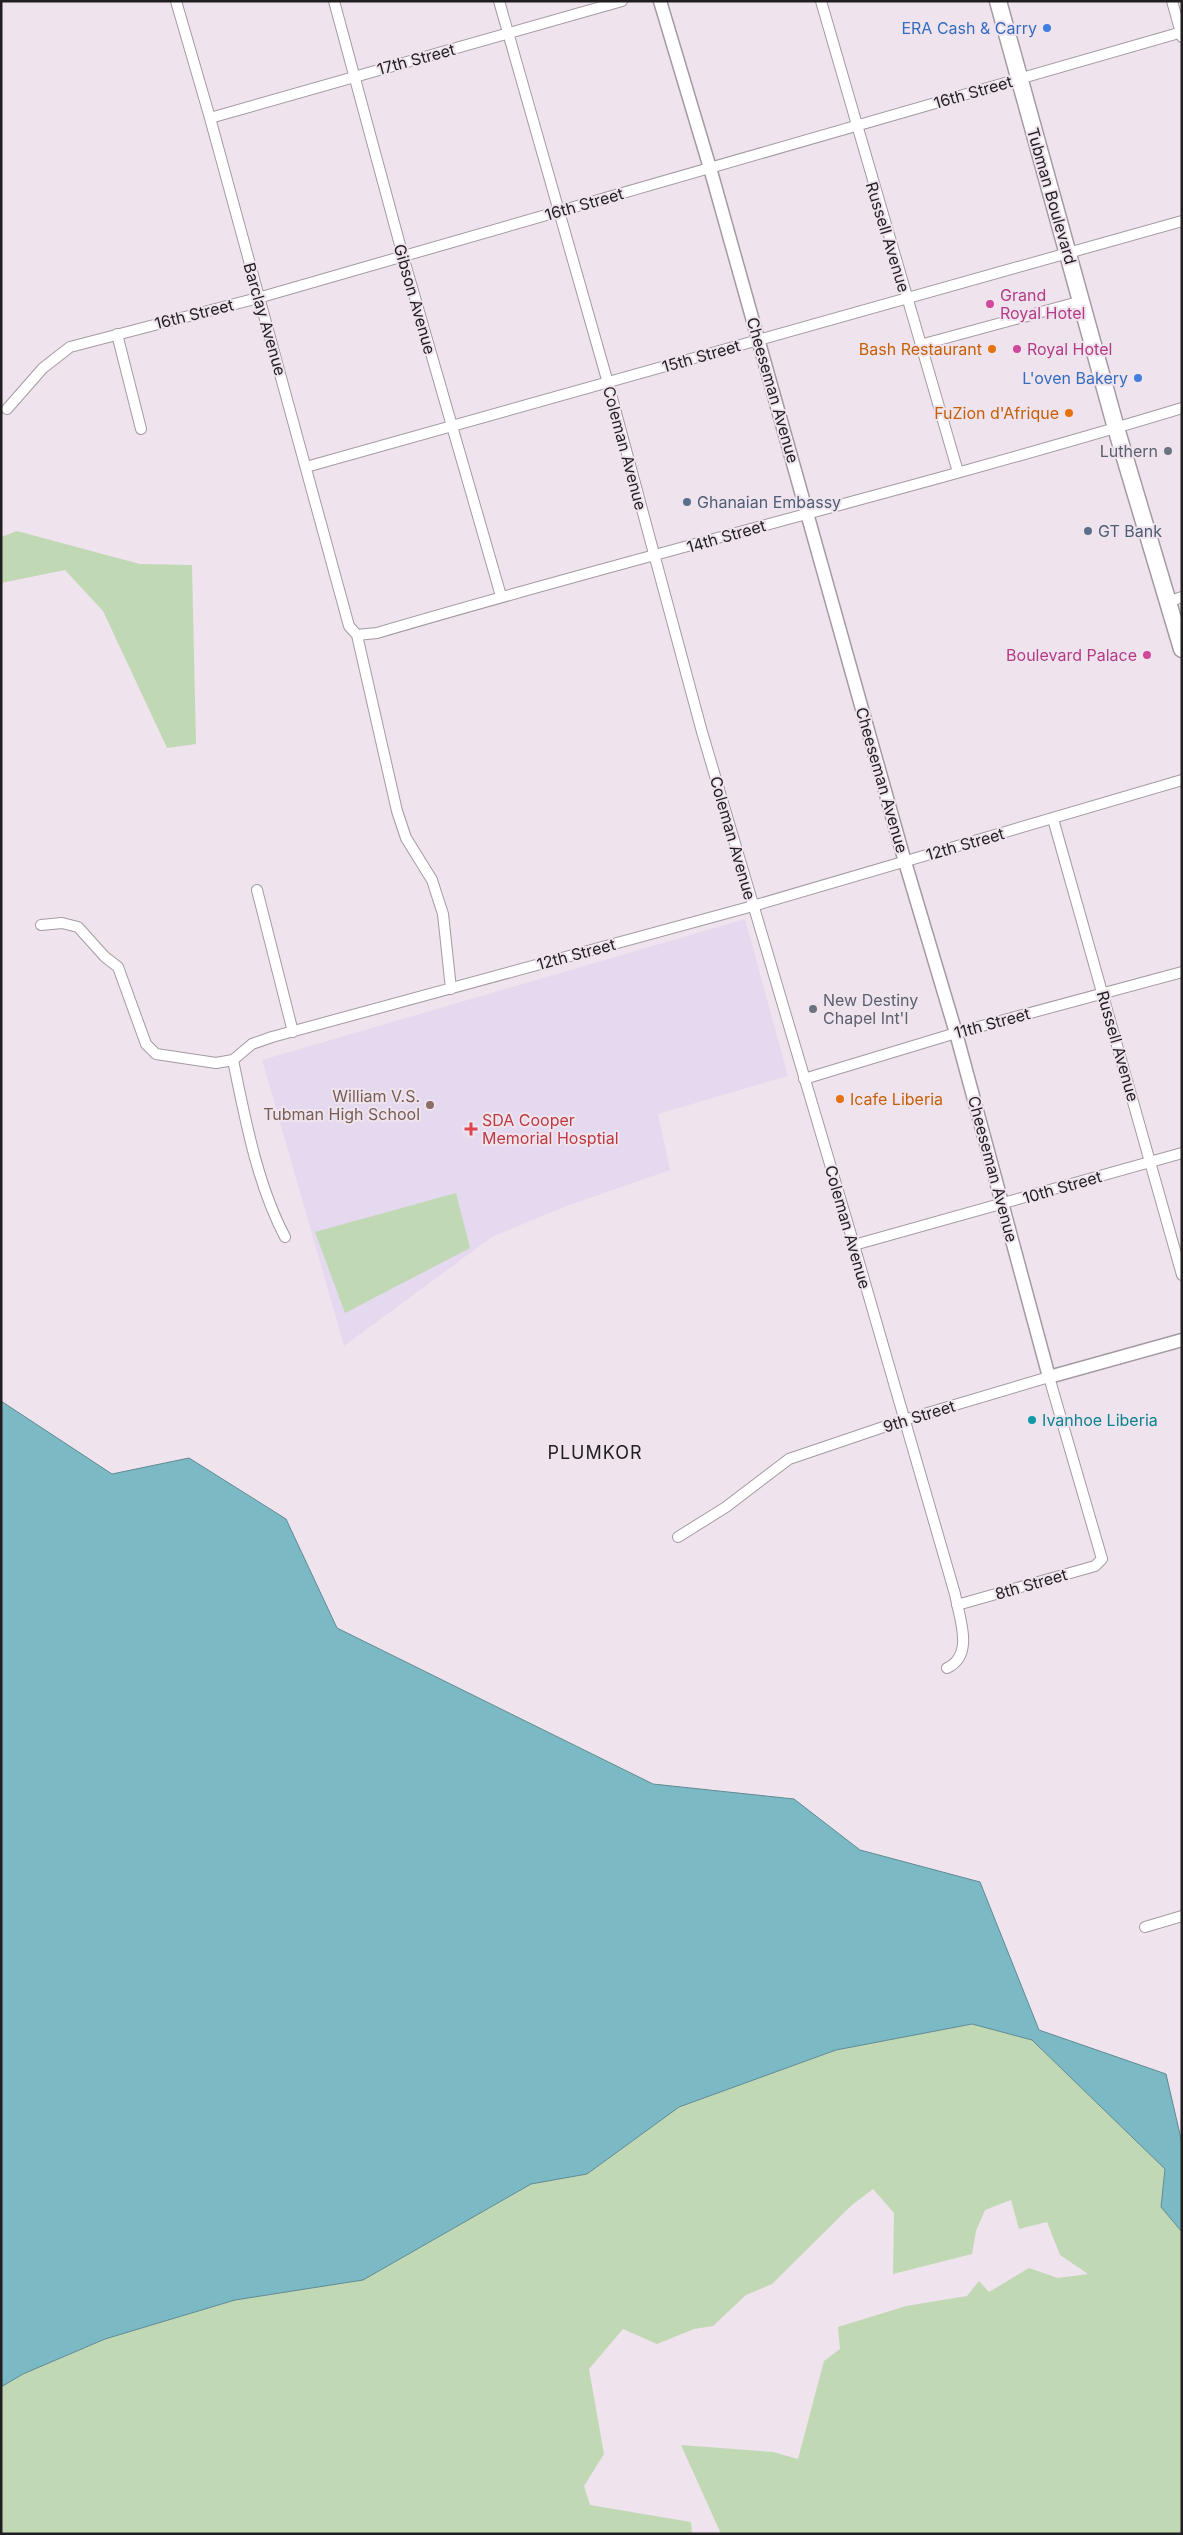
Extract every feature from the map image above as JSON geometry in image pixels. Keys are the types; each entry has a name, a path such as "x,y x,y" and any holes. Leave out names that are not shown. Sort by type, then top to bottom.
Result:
{"highway":[{"name":"Tubman Boulevard","path":"998,1 1116,428 1175,600 1182,649"}],"street":[{"name":"Barclay Avenue","path":"176,1 210,118 349,626 357,635 397,812 406,838 432,880 443,914 451,988"},
{"name":"Gibson Avenue","path":"334,1 403,256 501,596"},
{"name":"Coleman Avenue","path":"499,1 608,383 702,732 854,1245 957,1605 963,1648 956,1662 947,1668"},
{"name":"17th Street","path":"210,118 622,1"},
{"name":"Cheeseman Avenue","path":"660,1 710,168 905,862 956,1033 1049,1377 1102,1559"},
{"name":"Russell Avenue","path":"821,1 855,126 958,472"},
{"path":"1172,1 1181,34"},
{"name":"16th Street","path":"7,409 43,368 70,347 258,298 1181,34"},
{"name":"15th Street","path":"306,467 608,383 1068,251 1182,221"},
{"path":"920,345 1082,301"},
{"path":"117,334 140,428"},
{"name":"14th Street","path":"357,635 376,633 501,596 654,556 1182,408"},
{"name":"12th Street","path":"233,1060 252,1044 753,906 1182,780"},
{"name":"Russell Avenue","path":"1053,819 1182,1275"},
{"path":"257,890 293,1032"},
{"path":"41,924 62,923 78,927 105,957 118,967 146,1044 151,1052 162,1056 211,1063 233,1060 249,1138 285,1237"},
{"name":"11th Street","path":"804,1079 956,1033 1182,972"},
{"name":"10th Street","path":"854,1245 1182,1153"},
{"name":"9th Street","path":"678,1537 726,1507 789,1459 904,1420 1182,1340"},
{"name":"8th Street","path":"957,1605 1096,1566 1102,1559"},
{"path":"1145,1927 1182,1916"}],"shaded area":[{"name":"SDA Cooper Memorial Hosptial","path":"745,919 788,1076 658,1114 670,1170 564,1207 492,1237 344,1346 262,1060"}],"green space":[{"path":"17,531 140,564 192,565 196,744 167,748 103,611 65,570 1,583 1,537"},
{"path":"456,1193 470,1248 345,1313 315,1232"},
{"path":"972,2024 1032,2040 1165,2169 1161,2207 1182,2232 1182,2534 721,2534 681,2445 773,2452 798,2459 824,2361 840,2349 838,2327 906,2306 967,2296 979,2281 989,2292 1029,2268 1058,2278 1088,2274 1060,2255 1047,2222 1019,2229 1011,2200 985,2210 976,2231 972,2254 893,2274 894,2213 873,2189 852,2205 772,2284 746,2295 713,2326 694,2329 657,2344 623,2329 589,2369 604,2454 584,2486 590,2505 691,2522 692,2534 1,2534 1,2387 23,2374 105,2339 235,2300 363,2280 531,2184 587,2174 679,2107 836,2050"}],"water":[{"path":"1,1401 112,1474 189,1458 286,1519 337,1628 653,1784 794,1799 860,1850 980,1882 1039,2030 1166,2074 1182,2143 1182,2232 1161,2207 1165,2169 1032,2040 972,2024 836,2050 679,2107 587,2174 531,2184 363,2280 235,2300 105,2339 23,2374 1,2387"}],"place":[{"name":"ERA Cash & Carry","path":"1047,28"},
{"name":"Grand Royal Hotel","path":"990,304"},
{"name":"Bash Restaurant","path":"992,349"},
{"name":"Royal Hotel","path":"1017,349"},
{"name":"L'oven Bakery","path":"1138,378"},
{"name":"FuZion d'Afrique","path":"1069,413"},
{"name":"Luthern","path":"1168,451"},
{"name":"Ghanaian Embassy","path":"687,502"},
{"name":"GT Bank","path":"1088,531"},
{"name":"Boulevard Palace","path":"1147,655"},
{"name":"New Destiny Chapel Int'l","path":"813,1009"},
{"name":"Icafe Liberia","path":"840,1099"},
{"name":"William V.S. Tubman High School","path":"430,1105"},
{"name":"SDA Cooper Memorial Hosptial","path":"471,1129"},
{"name":"Ivanhoe Liberia","path":"1032,1420"}],"district":[{"name":"PLUMKOR","path":"595,1453"}]}
